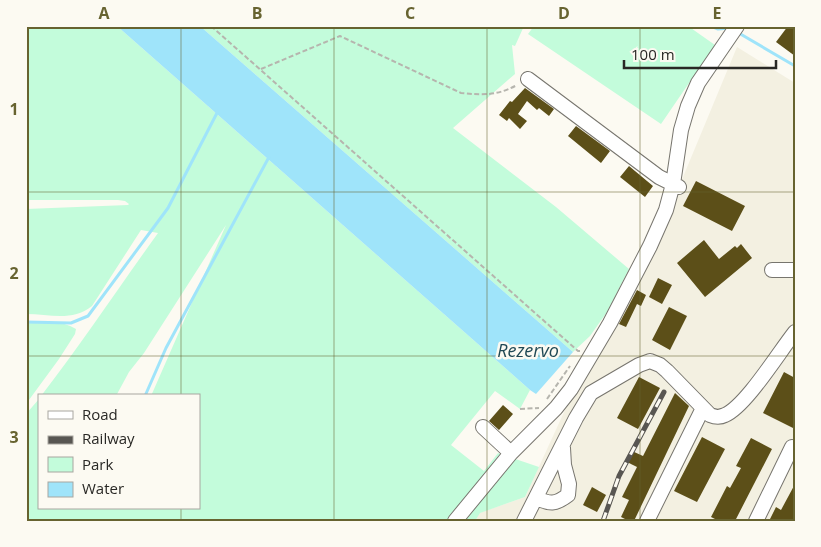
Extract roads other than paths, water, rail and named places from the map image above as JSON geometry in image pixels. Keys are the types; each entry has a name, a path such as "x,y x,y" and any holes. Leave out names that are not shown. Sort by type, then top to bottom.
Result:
{"street":[{"path":"455,521 511,453 556,408 571,389 610,323 650,246 677,186 681,130 688,106 698,83 733,31"},
{"path":"528,79 659,177 677,186"},
{"path":"772,270 795,270"},
{"path":"524,521 576,418 591,393 639,365 650,361 660,365 667,371 710,415 724,416 734,410 746,397 795,332"},
{"path":"647,521 703,408"},
{"path":"482,427 511,453"},
{"path":"536,498 548,503 559,502 568,495 569,484 564,465 563,444"},
{"path":"756,521 792,447 795,448"}],"water":[{"name":"Rezervo","path":"117,26 200,26 573,352 536,394 530,390"}],"waterway":[{"path":"711,26 718,29 730,28"},
{"path":"737,32 795,66"},
{"path":"26,322 71,323 88,316 168,208 218,111"},
{"path":"146,394 166,348 269,157"}],"railway":[{"path":"603,521 619,476 664,392"}]}
